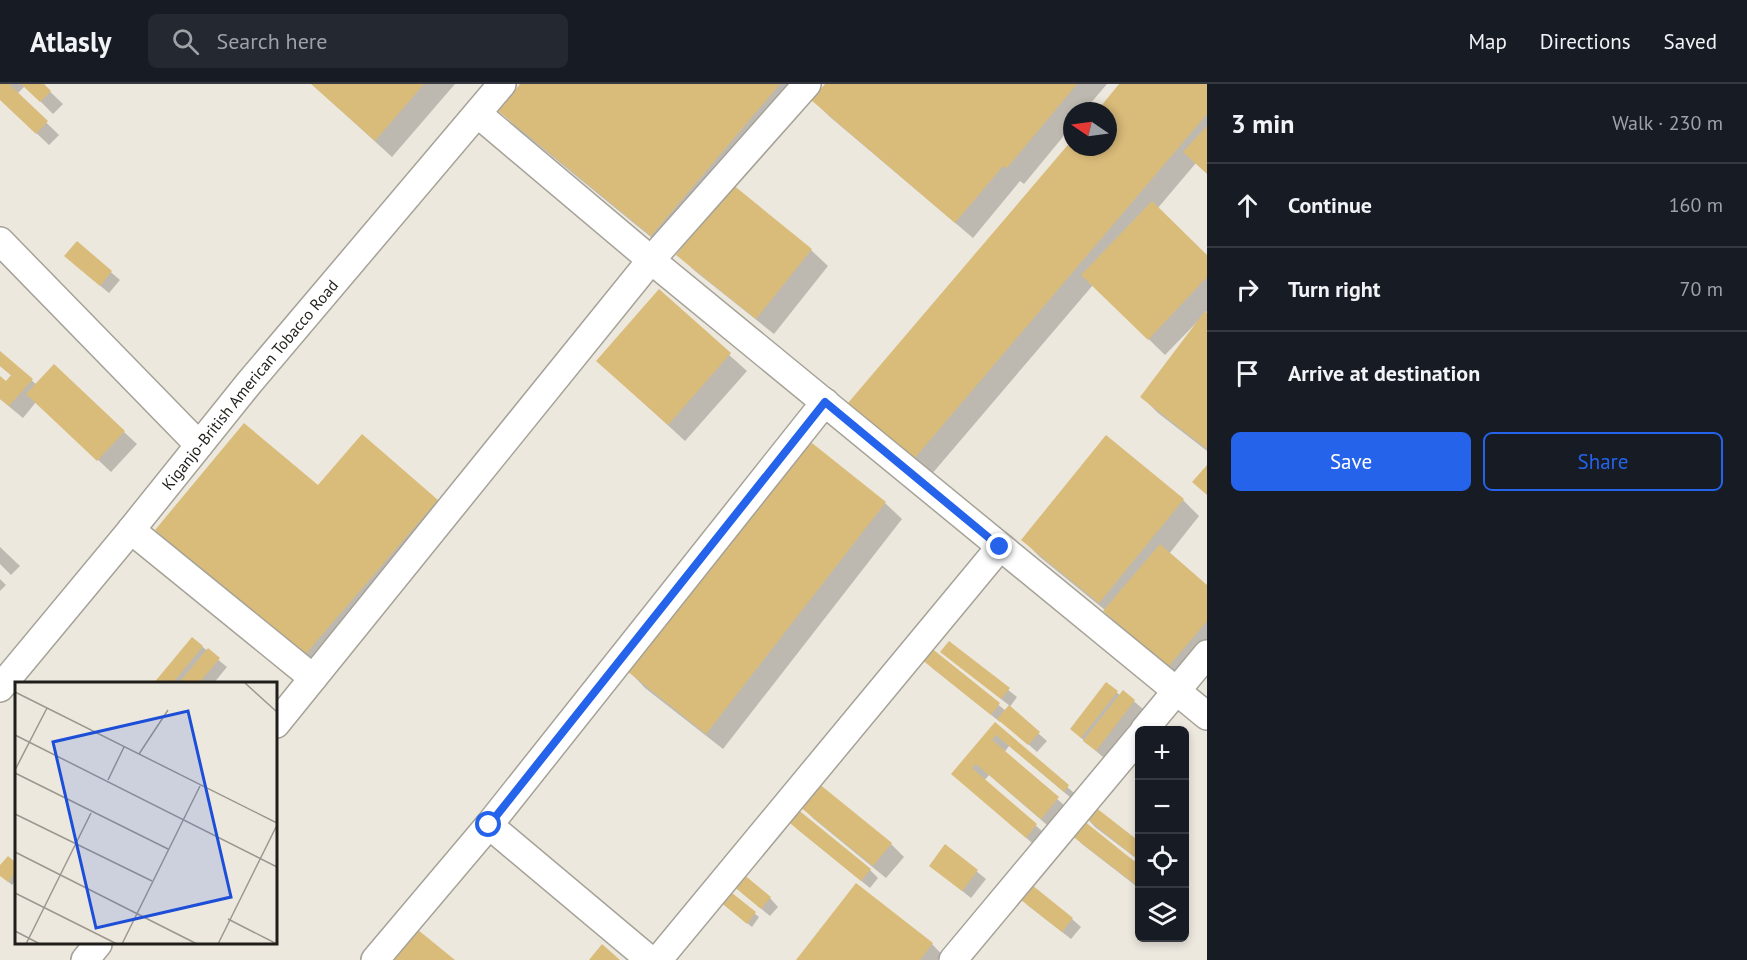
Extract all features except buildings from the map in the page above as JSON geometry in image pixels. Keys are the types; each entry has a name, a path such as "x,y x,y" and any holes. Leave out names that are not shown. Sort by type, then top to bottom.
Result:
{"street":[{"name":"Kiganjo-British American Tobacco Road","path":"0,688 249,383 502,84"},
{"path":"278,722 651,260 807,84"},
{"path":"478,114 651,260 1207,716"},
{"path":"0,241 199,445"},
{"path":"375,960 489,825 825,402"},
{"path":"131,530 313,678"},
{"path":"658,960 1000,547"},
{"path":"1147,726 1207,654"},
{"path":"953,960 1135,742"},
{"path":"489,825 650,960"},
{"path":"85,960 97,945"}],"route":[{"path":"489,825 825,402 1000,547"}]}
